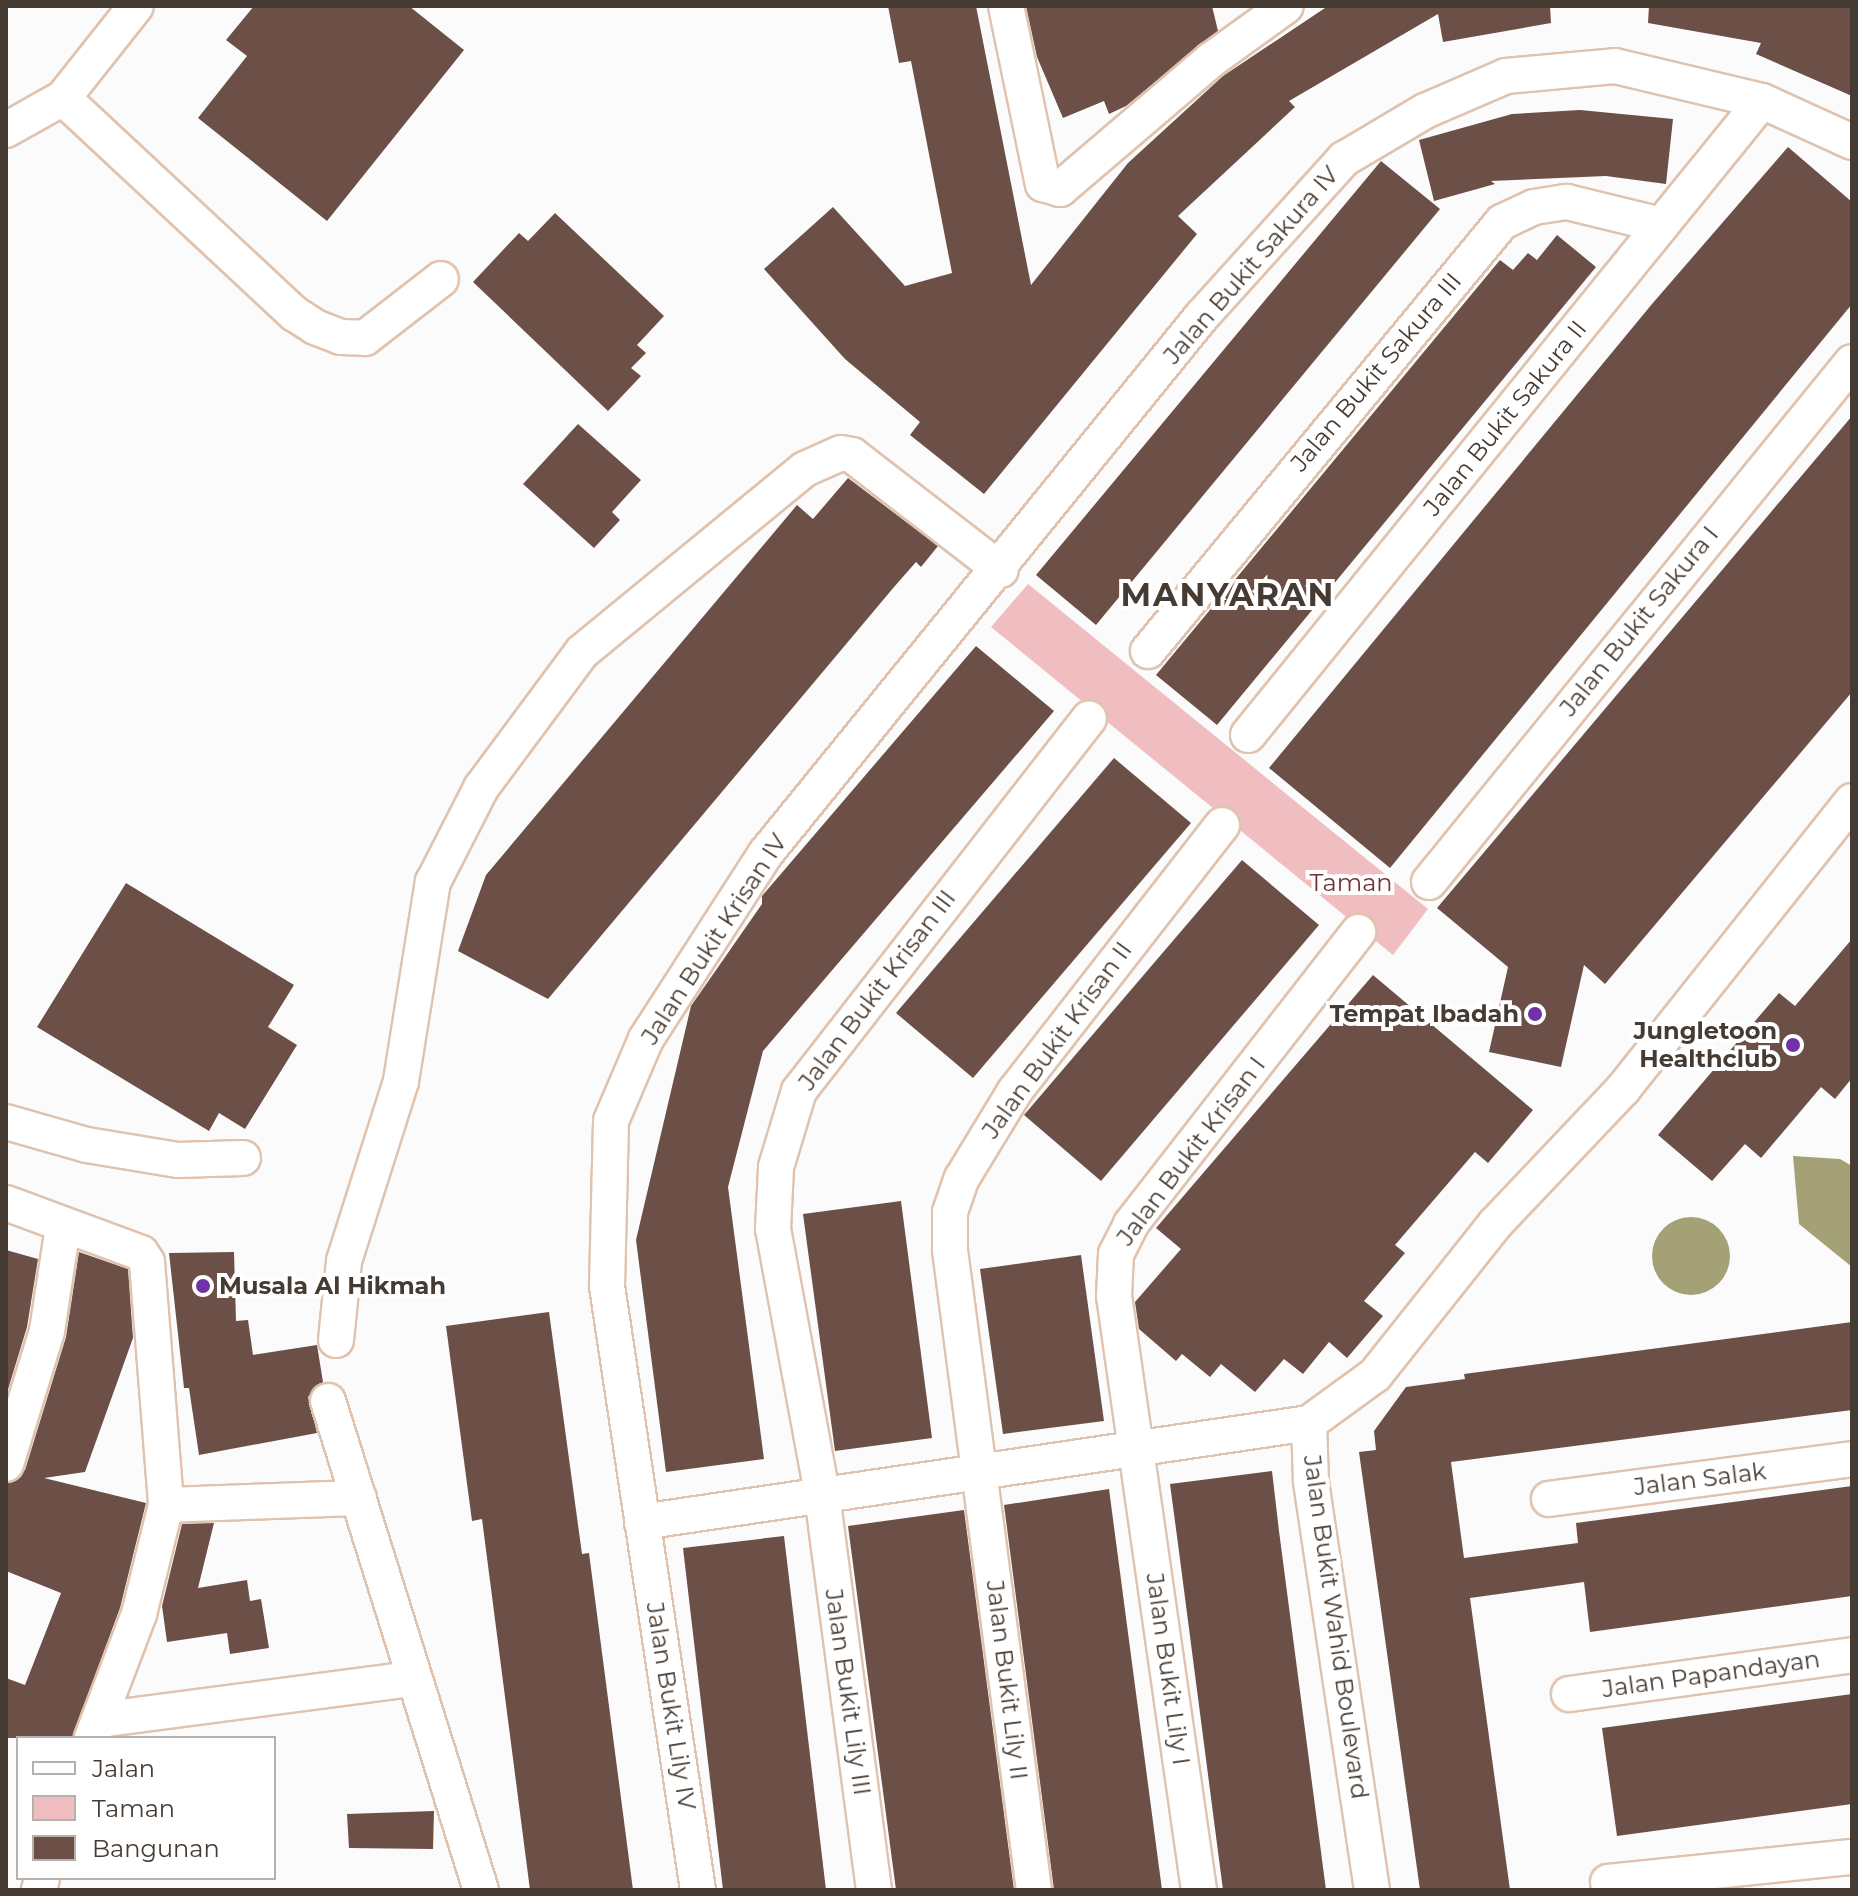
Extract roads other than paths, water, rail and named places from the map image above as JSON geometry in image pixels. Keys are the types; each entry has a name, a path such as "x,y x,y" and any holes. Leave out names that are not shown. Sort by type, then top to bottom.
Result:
{"street":[{"path":"6,130 63,98 136,6"},
{"path":"1006,6 1043,184 1052,189 1069,186 1211,60 1286,6"},
{"name":"Jalan Bukit Sakura IV","path":"1001,570 1202,316 1344,159 1425,111 1506,76 1561,68 1615,66 1762,101 1852,142"},
{"path":"63,98 315,327 341,337 365,338 441,279"},
{"name":"Jalan Bukit Sakura II","path":"1248,735 1762,101"},
{"name":"Jalan Bukit Sakura III","path":"1148,651 1502,222 1534,207 1567,202 1661,225"},
{"name":"Jalan Bukit Sakura I","path":"1429,882 1852,362"},
{"path":"336,1340 344,1261 401,1081 433,882 481,788 582,652 805,469 841,453 852,455 1001,570"},
{"name":"Jalan Bukit Krisan IV","path":"642,1522 607,1286 611,1121 646,1039 766,853 1001,570"},
{"name":"Jalan Bukit Krisan III","path":"822,1493 773,1229 776,1167 799,1091 1089,718"},
{"name":"Jalan Bukit Wahid Boulevard","path":"1372,1890 1311,1481 1309,1423 1375,1375 1495,1224 1623,1089 1852,801"},
{"name":"Jalan Bukit Krisan II","path":"980,1470 950,1250 950,1212 962,1178 1024,1079 1222,825"},
{"name":"Jalan Bukit Krisan I","path":"1137,1447 1114,1296 1116,1254 1131,1224 1358,932"},
{"path":"6,1122 87,1145 178,1160 243,1158"},
{"path":"6,1203 141,1253 147,1262 166,1505 139,1614 95,1729 412,1679"},
{"path":"6,1464 47,1331 63,1226"},
{"path":"328,1401 412,1679 481,1890"},
{"path":"642,1522 1309,1423"},
{"name":"Jalan Bukit Lily I","path":"1137,1447 1199,1890"},
{"name":"Jalan Salak","path":"1549,1499 1852,1459"},
{"name":"Jalan Bukit Lily II","path":"980,1470 1034,1890"},
{"name":"Jalan Bukit Lily III","path":"822,1493 874,1890"},
{"path":"166,1505 359,1498"},
{"name":"Jalan Bukit Lily IV","path":"642,1522 698,1890"},
{"name":"Jalan Papandayan","path":"1569,1694 1852,1655"},
{"path":"1608,1882 1852,1857"}],"place":[{"name":"Tempat Ibadah","path":"1535,1014"},
{"name":"Jungletoon Healthclub","path":"1793,1045"},
{"name":"Musala Al Hikmah","path":"203,1286"}],"district":[{"name":"MANYARAN","path":"1228,595"}],"park label":[{"name":"Taman","path":"1351,883"}]}
